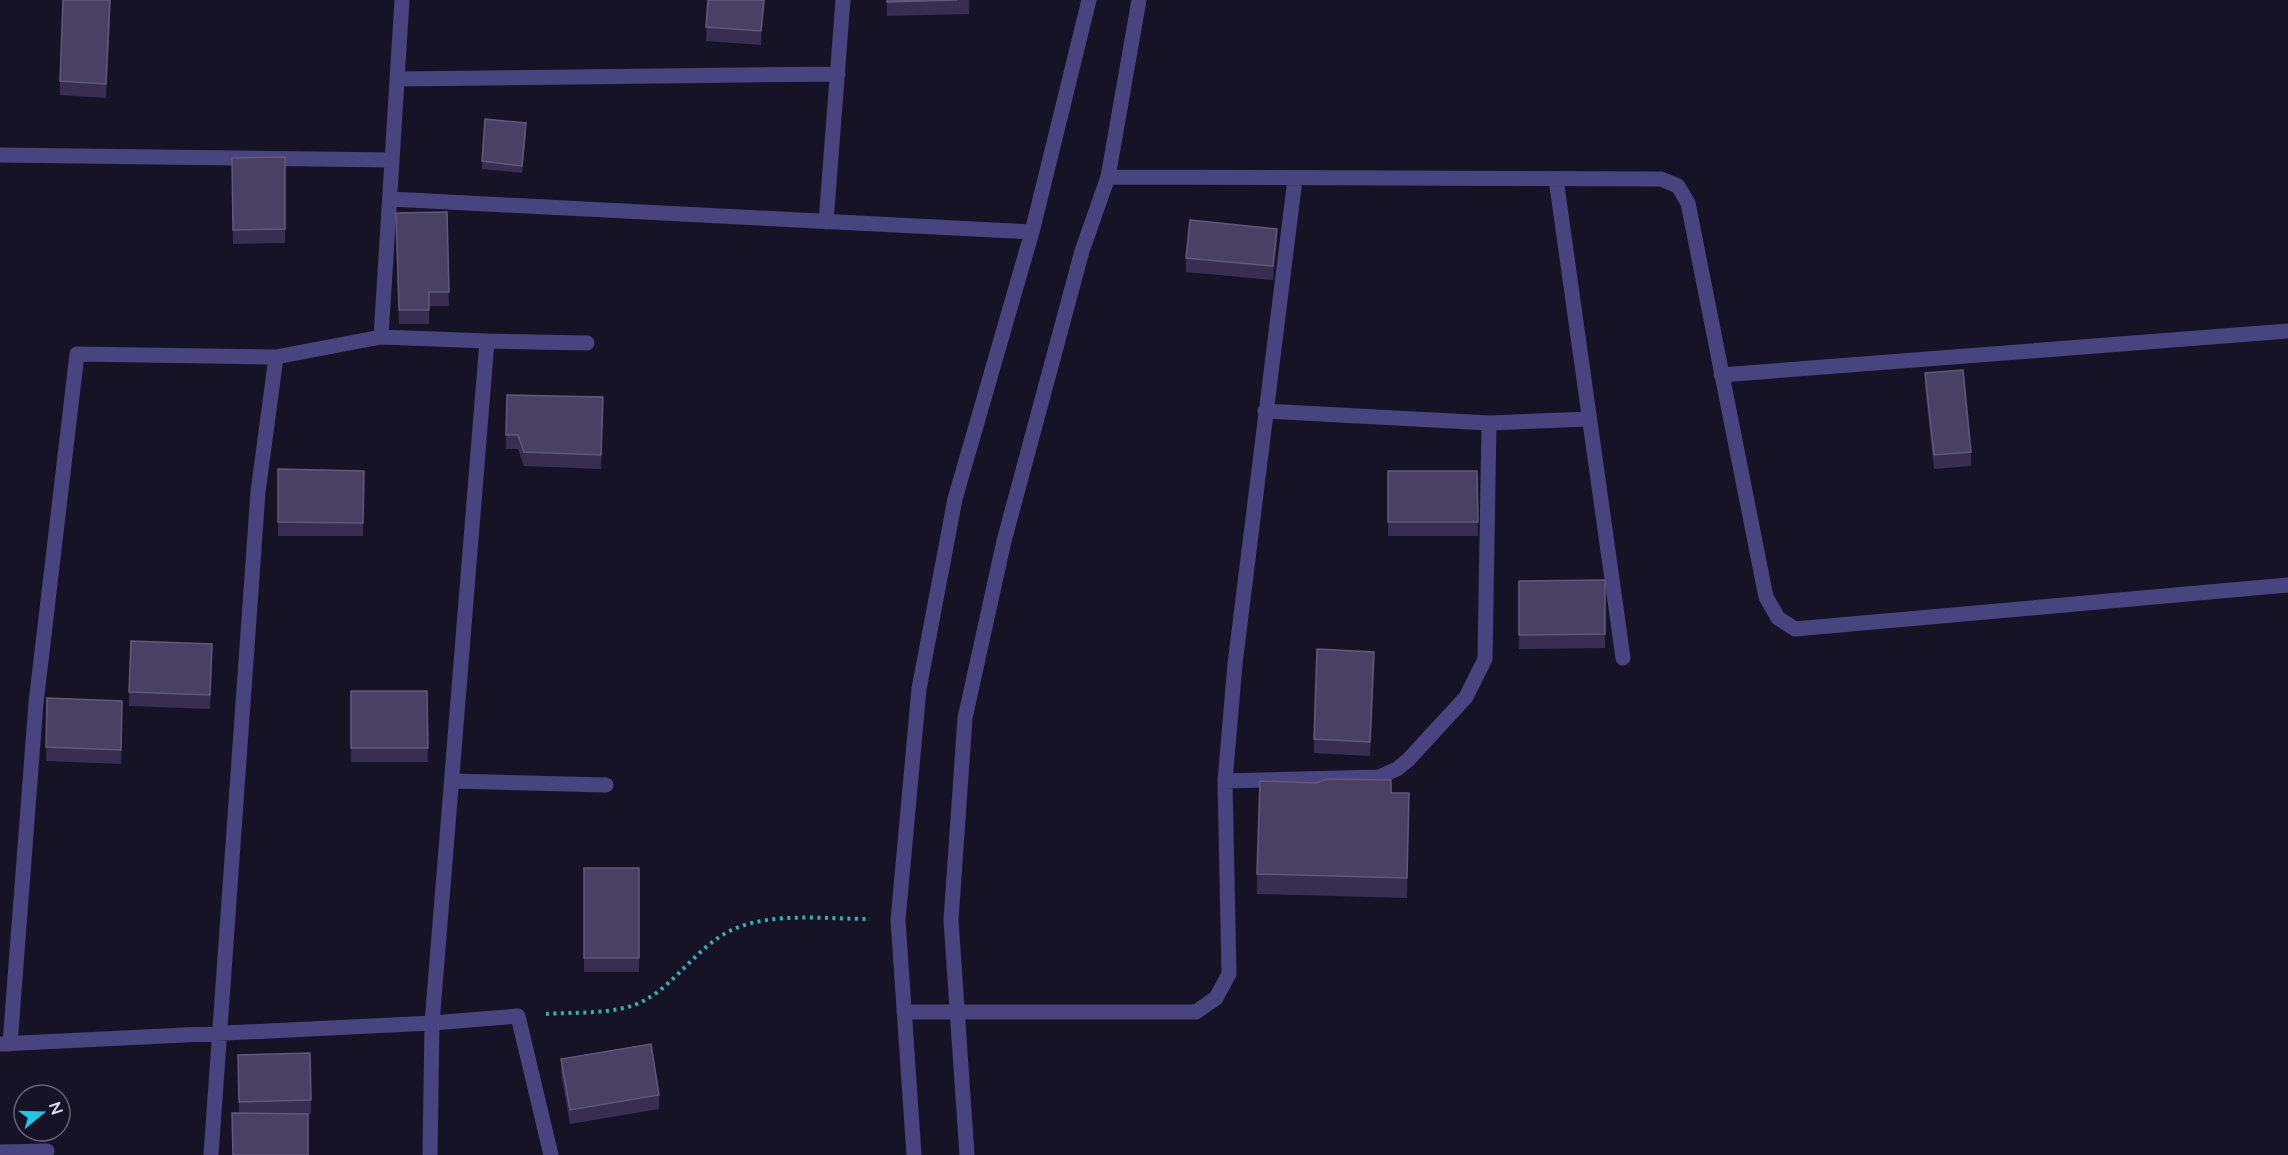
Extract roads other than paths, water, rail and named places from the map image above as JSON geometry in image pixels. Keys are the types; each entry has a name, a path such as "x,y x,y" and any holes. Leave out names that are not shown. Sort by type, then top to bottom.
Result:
{"street":[{"path":"381,337 402,0"},
{"path":"826,222 843,0"},
{"path":"914,1155 898,920 919,689 955,499 1032,232 1089,0"},
{"path":"967,1155 951,920 965,718 1004,541 1082,251 1108,177 1139,0"},
{"path":"397,79 838,74"},
{"path":"0,155 392,160"},
{"path":"1108,177 1661,179 1678,186 1689,203 1766,597 1778,618 1795,629 2288,585"},
{"path":"904,1012 1196,1012 1216,998 1229,974 1225,781 1235,664 1295,179"},
{"path":"1556,179 1623,658"},
{"path":"390,199 1032,232"},
{"path":"1721,375 2288,331"},
{"path":"551,1155 518,1016 432,1023 5,1044 36,704 76,354 276,357 381,337 587,343"},
{"path":"430,1155 432,1023 487,341"},
{"path":"211,1155 258,492 276,357"},
{"path":"1265,411 1490,423 1589,419"},
{"path":"1225,781 1379,777 1397,769 1408,760 1466,697 1485,659 1490,423"},
{"path":"452,781 606,785"},
{"path":"0,1152 47,1151"}]}
